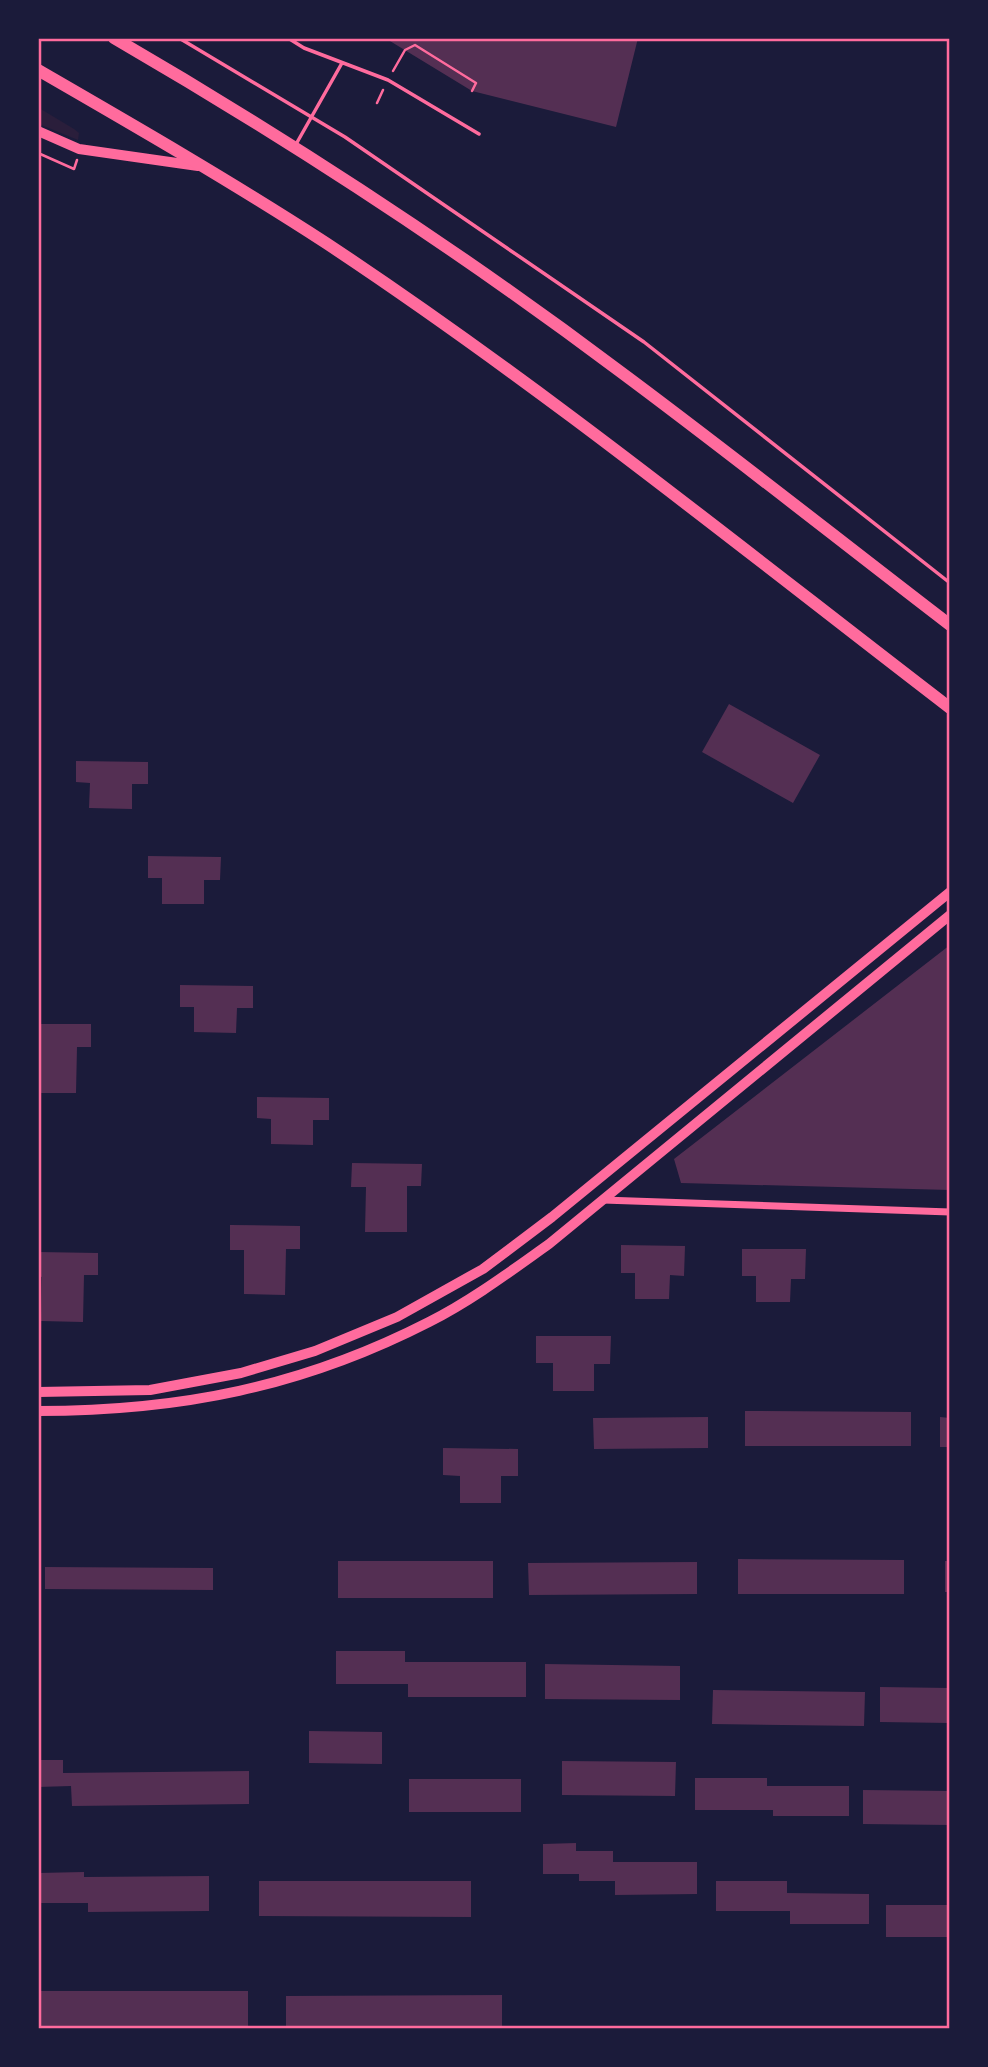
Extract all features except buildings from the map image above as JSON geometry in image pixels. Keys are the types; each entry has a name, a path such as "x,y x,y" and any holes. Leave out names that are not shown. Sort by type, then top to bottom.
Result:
{"main road":[{"path":"114,38 294,148 425,233 617,369 950,625"},
{"path":"38,70 204,167 326,244 553,402 950,708"}],"street":[{"path":"38,131 79,149 204,167"},
{"path":"38,1392 150,1390 241,1373 315,1351 397,1317 483,1269 552,1217 950,892"},
{"path":"38,1411 137,1409 230,1394 286,1381 440,1316 550,1244 950,915"},
{"path":"603,1200 950,1212"}],"lane":[{"path":"178,38 356,145 644,342 950,583"},
{"path":"288,38 304,48 388,79 479,134"},
{"path":"294,148 342,63"}],"path":[{"path":"377,103 404,50 415,45 476,83 472,91"},
{"path":"38,153 74,169 79,149"}],"shaded area":[{"path":"39,108 79,133 78,140 39,124"}]}
